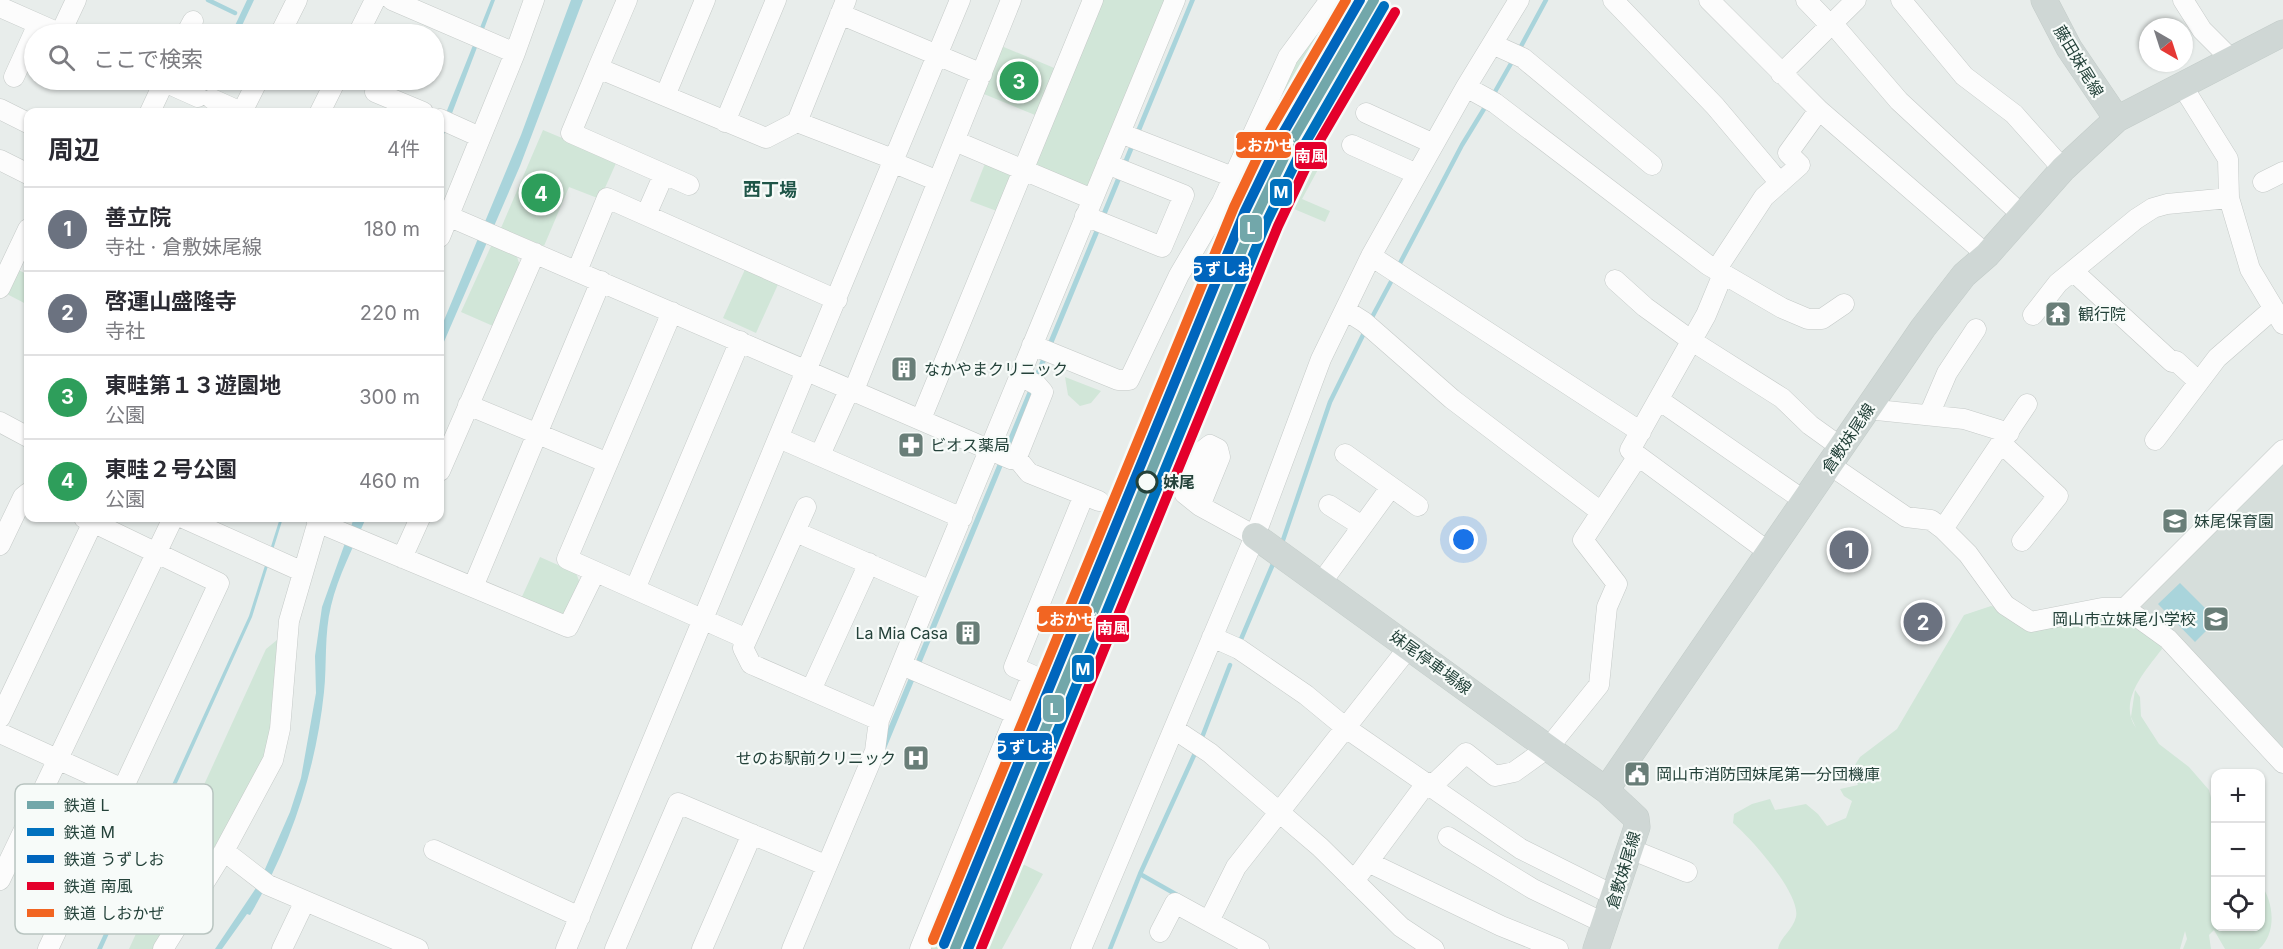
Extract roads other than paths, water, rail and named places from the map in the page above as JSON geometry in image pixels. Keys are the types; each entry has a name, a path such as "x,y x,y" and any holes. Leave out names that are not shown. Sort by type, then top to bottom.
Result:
{"main road":[{"name":"藤田妹尾線","path":"2044,0 2069,48 2117,119"},
{"name":"倉敷妹尾線","path":"1596,949 1637,827 1636,818 1606,790 1806,502 1867,409 1964,275 1988,255 2063,169 2117,119 2183,87 2283,33"},
{"name":"妹尾停車場線","path":"1255,536 1606,790"}],"street":[{"path":"65,24 76,0"},
{"path":"285,24 297,0"},
{"path":"363,24 375,0"},
{"path":"392,0 515,53"},
{"path":"534,0 480,137 446,208 485,232 1011,459 1016,457 1043,392 1037,385 1020,376"},
{"path":"627,0 571,133 689,185"},
{"path":"665,96 705,0"},
{"path":"725,122 776,0"},
{"path":"566,949 708,621 811,372 837,300 941,58 960,0"},
{"path":"820,454 846,397 852,389 1011,0"},
{"path":"921,419 1093,0"},
{"path":"792,949 825,865 875,751 879,720 910,669 931,591 1032,345 1131,137 1175,0"},
{"path":"1032,345 1118,380 1129,380 1179,275 1209,228 1288,57 1330,0"},
{"path":"1081,949 1255,536 1321,359 1371,256 1518,0"},
{"path":"1613,0 1715,106 1780,183"},
{"path":"1709,0 1781,74 1820,110 1988,255"},
{"path":"1806,0 1832,25 1899,101 2022,215"},
{"path":"1781,74 1856,0"},
{"path":"1901,0 1965,76 2014,114 2063,169"},
{"path":"2183,0 2202,30 2233,61"},
{"path":"0,7 38,24"},
{"path":"598,68 766,138 797,122 843,7 941,58 982,74"},
{"path":"1492,44 1516,54 1652,165"},
{"path":"14,77 24,55"},
{"path":"1466,87 1491,101 1720,272 1782,308 1808,319 1822,318 1844,304"},
{"path":"2155,440 2217,358 2278,317 2250,269 2229,198 2228,159 2183,87"},
{"path":"152,108 159,90"},
{"path":"186,90 231,108"},
{"path":"244,108 253,90"},
{"path":"322,108 331,90"},
{"path":"375,92 413,108"},
{"path":"0,109 24,121"},
{"path":"1770,553 1630,450 1692,341 1720,272 1764,197 1800,165 1788,153 1820,110"},
{"path":"1365,113 1434,144"},
{"path":"444,121 480,137"},
{"path":"797,122 938,181"},
{"path":"1131,137 1233,177"},
{"path":"955,141 1023,168 1095,215 1162,247 1184,195 1118,168"},
{"path":"1352,145 1417,174"},
{"path":"0,160 24,172"},
{"path":"2263,182 2283,172"},
{"path":"646,215 664,174"},
{"path":"577,271 607,198 837,300"},
{"path":"2033,315 2058,283 2136,219 2153,208 2167,204 2229,198"},
{"path":"0,288 24,237"},
{"path":"444,462 535,253"},
{"path":"1371,256 1396,270 1641,432"},
{"path":"2073,271 2172,362 2176,361 2199,382"},
{"path":"1615,280 1645,307 1692,341 1782,398 1810,425 1836,456 1905,517 1931,520 1943,529 1968,554 2005,605 2021,618 2031,622 2102,608 2125,608 2168,639 2283,763"},
{"path":"473,587 601,281"},
{"path":"1345,310 1452,399 1601,512"},
{"path":"672,312 567,558 747,639"},
{"path":"1929,415 1947,373 1976,329"},
{"path":"635,589 740,341"},
{"path":"1659,400 1806,502"},
{"path":"1943,529 2027,404"},
{"path":"468,405 536,436 608,464"},
{"path":"1867,409 1964,419 2005,438 2058,496 2022,540"},
{"path":"0,422 24,434"},
{"path":"788,442 820,454 962,518"},
{"path":"2125,608 2283,450"},
{"path":"1345,454 1418,506"},
{"path":"1354,881 1425,784 1437,781 1466,753 1495,776 1514,772 1549,747 1599,685 1607,608 1617,584 1583,540 1638,456"},
{"path":"920,949 1032,675 1014,667 1091,498 1029,473 1016,457"},
{"path":"1321,583 1391,486"},
{"path":"0,545 24,496"},
{"path":"1329,505 1362,526"},
{"path":"1200,506 1255,536"},
{"path":"806,507 743,648 751,664 879,720"},
{"path":"0,718 87,522"},
{"path":"92,522 219,583 125,784"},
{"path":"46,784 171,522"},
{"path":"192,522 301,571"},
{"path":"213,869 273,760 280,729 289,621 301,571 317,522"},
{"path":"322,522 352,537 568,627 595,572"},
{"path":"402,558 418,522"},
{"path":"796,532 931,591"},
{"path":"811,690 868,563"},
{"path":"1212,637 1239,649 1306,694 1346,728 1521,849 1615,896"},
{"path":"1212,917 1236,867 1409,647"},
{"path":"910,669 1016,714"},
{"path":"1174,729 1199,744 1320,847 1401,927 1434,949"},
{"path":"0,733 113,784"},
{"path":"615,949 678,803 825,865"},
{"path":"702,949 752,834"},
{"path":"1448,837 1533,890 1606,924"},
{"path":"0,880 15,848"},
{"path":"1630,849 1687,872"},
{"path":"434,850 580,917"},
{"path":"224,851 263,881 305,902 418,949"},
{"path":"1368,862 1501,926 1558,949"},
{"path":"282,949 305,902"},
{"path":"1160,932 1175,903 1212,917 1259,949"},
{"path":"48,949 55,934"},
{"path":"164,949 173,934"}],"water":[{"path":"247,0 254,0 243,24 236,24"},
{"path":"491,0 495,0 444,134 444,118"},
{"path":"571,0 583,0 520,166 444,342 444,320 521,135"},
{"path":"1190,0 1195,0 864,802 870,772"},
{"path":"279,522 282,522 252,617 177,784 172,784 249,616"},
{"path":"353,522 364,522 342,572 331,606 327,628 325,681 320,721 308,779 299,808 277,863 250,915 247,914 222,949 215,949 258,885 290,812 301,778 316,693 315,656 322,607"},
{"path":"2180,583 2217,620 2195,642 2158,604"},
{"path":"104,934 109,934 102,949 97,949"}],"waterway":[{"path":"208,0 235,13"},
{"path":"1519,50 1546,0"},
{"path":"1492,97 1513,60"},
{"path":"1398,267 1462,145 1487,104"},
{"path":"1370,321 1393,278"},
{"path":"1281,546 1330,402 1365,331"},
{"path":"1239,644 1273,564"},
{"path":"1201,740 1230,665"},
{"path":"1110,949 1140,874 1196,751"},
{"path":"1140,874 1179,896"}],"rail line":[{"name":"しおかぜ","path":"933,940 1234,207 1271,129 1346,0"},
{"name":"うずしお","path":"944,944 1245,211 1282,135 1360,0"},
{"name":"L","path":"955,949 1256,216 1292,141 1374,0"},
{"name":"M","path":"968,949 1267,221 1303,147 1384,6"},
{"name":"南風","path":"981,949 1278,226 1313,152 1395,12"}],"place":[{"name":"東畦第１３遊園地","path":"1019,81"},
{"name":"東畦２号公園","path":"541,193"},
{"name":"観行院","path":"2058,314"},
{"name":"なかやまクリニック","path":"904,369"},
{"name":"ビオス薬局","path":"911,445"},
{"name":"妹尾","path":"1147,482"},
{"name":"妹尾保育園","path":"2175,521"},
{"name":"善立院","path":"1849,550"},
{"name":"岡山市立妹尾小学校","path":"2216,619"},
{"name":"啓運山盛隆寺","path":"1923,622"},
{"name":"La Mia Casa","path":"968,633"},
{"name":"せのお駅前クリニック","path":"916,758"},
{"name":"岡山市消防団妹尾第一分団機庫","path":"1637,774"}],"district":[{"name":"西丁場","path":"770,190"}]}
